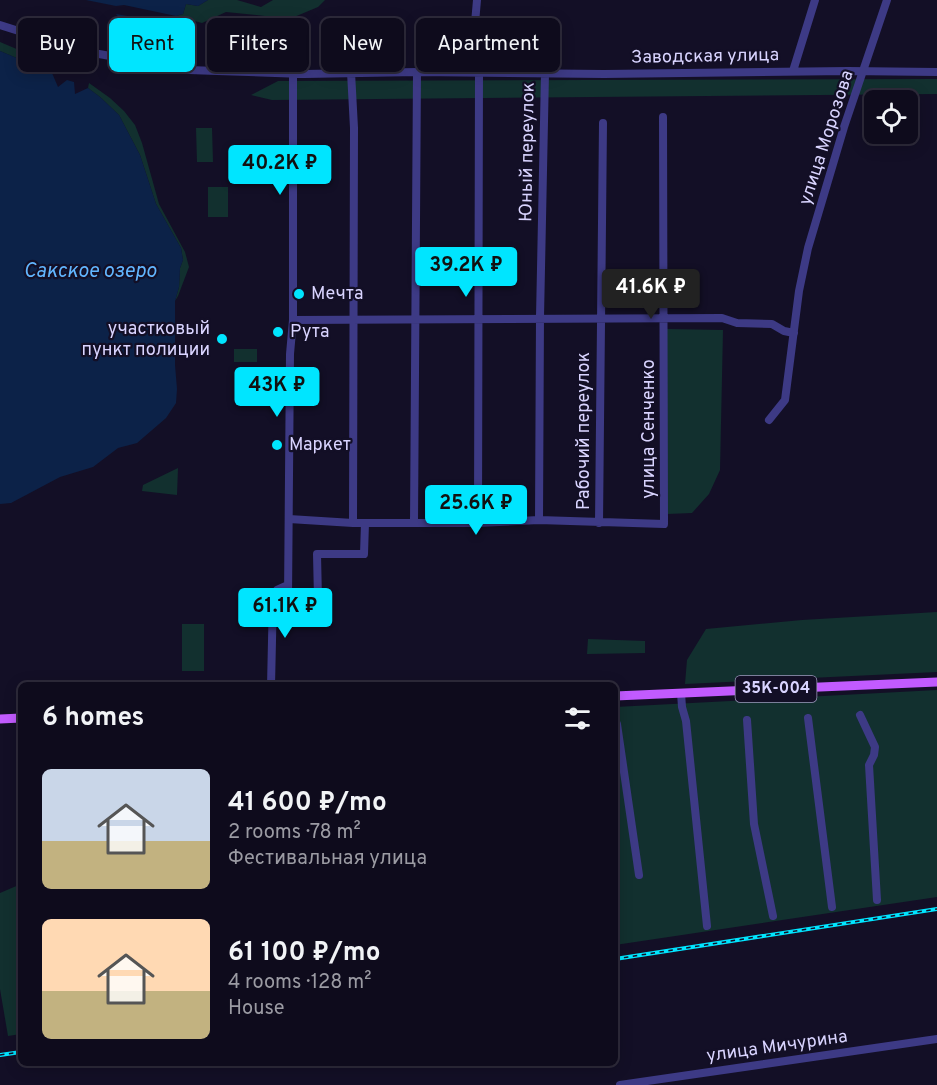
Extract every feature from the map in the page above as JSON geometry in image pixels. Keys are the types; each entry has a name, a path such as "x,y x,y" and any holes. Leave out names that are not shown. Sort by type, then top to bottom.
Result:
{"main road":[{"name":"35К-004","path":"618,696 937,682"},
{"path":"0,719 18,718"}],"street":[{"path":"477,0 475,23 479,73 478,523"},
{"path":"793,71 815,0"},
{"name":"улица Морозова","path":"769,420 785,399 800,287 808,248 844,127 887,0"},
{"name":"Заводская улица","path":"0,25 99,54 189,70 351,72"},
{"name":"Заводская улица","path":"417,72 604,74 793,71 937,72"},
{"path":"351,72 354,128 353,523"},
{"path":"414,523 417,72"},
{"path":"293,73 288,599 318,599 317,554 364,554 365,523"},
{"name":"Юный переулок","path":"539,520 545,73"},
{"name":"улица Сенченко","path":"599,523 664,524 663,117"},
{"name":"Рабочий переулок","path":"599,523 603,123"},
{"path":"292,320 722,318 737,323 772,324 784,331 794,333"},
{"path":"289,519 353,523 478,523 539,520 599,523"},
{"path":"271,682 273,595 277,590 288,585"},
{"path":"681,693 686,721 707,926"},
{"path":"860,715 875,747 869,765 877,900"},
{"path":"808,718 832,907"},
{"path":"747,720 754,824 773,916"},
{"path":"618,731 639,875"},
{"name":"улица Мичурина","path":"620,1085 937,1039"}],"green space":[{"path":"208,0 237,0 261,7 273,0 325,0 318,7 292,18 226,12 207,18 207,21 202,23 195,21 195,18 176,16 183,14 186,4 198,6"},
{"path":"0,42 18,50 18,59 0,51"},
{"path":"937,79 937,94 918,94 918,90 864,90 864,95 272,100 251,95 278,81"},
{"path":"89,83 110,98 135,125 159,204 185,252 189,267 175,301 183,260 181,248 156,204 140,155 119,115 88,88"},
{"path":"196,128 212,128 213,162 197,162"},
{"path":"208,187 228,187 228,217 208,217"},
{"path":"667,329 723,330 720,470 709,494 692,513 667,514"},
{"path":"234,349 257,349 257,362 234,362"},
{"path":"239,367 253,367 250,378 236,378"},
{"path":"178,468 177,495 142,491 143,485"},
{"path":"937,612 937,672 685,684 687,660 706,629 802,620"},
{"path":"182,624 204,624 204,671 182,671"},
{"path":"588,639 645,641 645,653 587,654"},
{"path":"937,690 937,897 618,945 618,707"},
{"path":"18,885 18,1034 8,1036 0,989 0,893"}],"water":[{"path":"86,0 208,0 198,6 186,4 183,14 176,16"},
{"path":"116,14 139,18 119,18"},
{"name":"Сакское озеро","path":"0,51 18,59 18,72 50,72 58,87 67,80 74,82 75,94 88,88 119,115 140,155 156,204 181,248 183,260 175,301 176,403 166,418 137,443 118,448 93,467 60,477 11,503 0,504"}],"railway":[{"path":"618,959 937,909"},
{"path":"0,1055 18,1052"}],"place":[{"name":"Мечта","path":"299,294"},
{"name":"Рута","path":"278,332"},
{"name":"участковый пункт полиции","path":"222,339"},
{"name":"Маркет","path":"277,445"}]}
